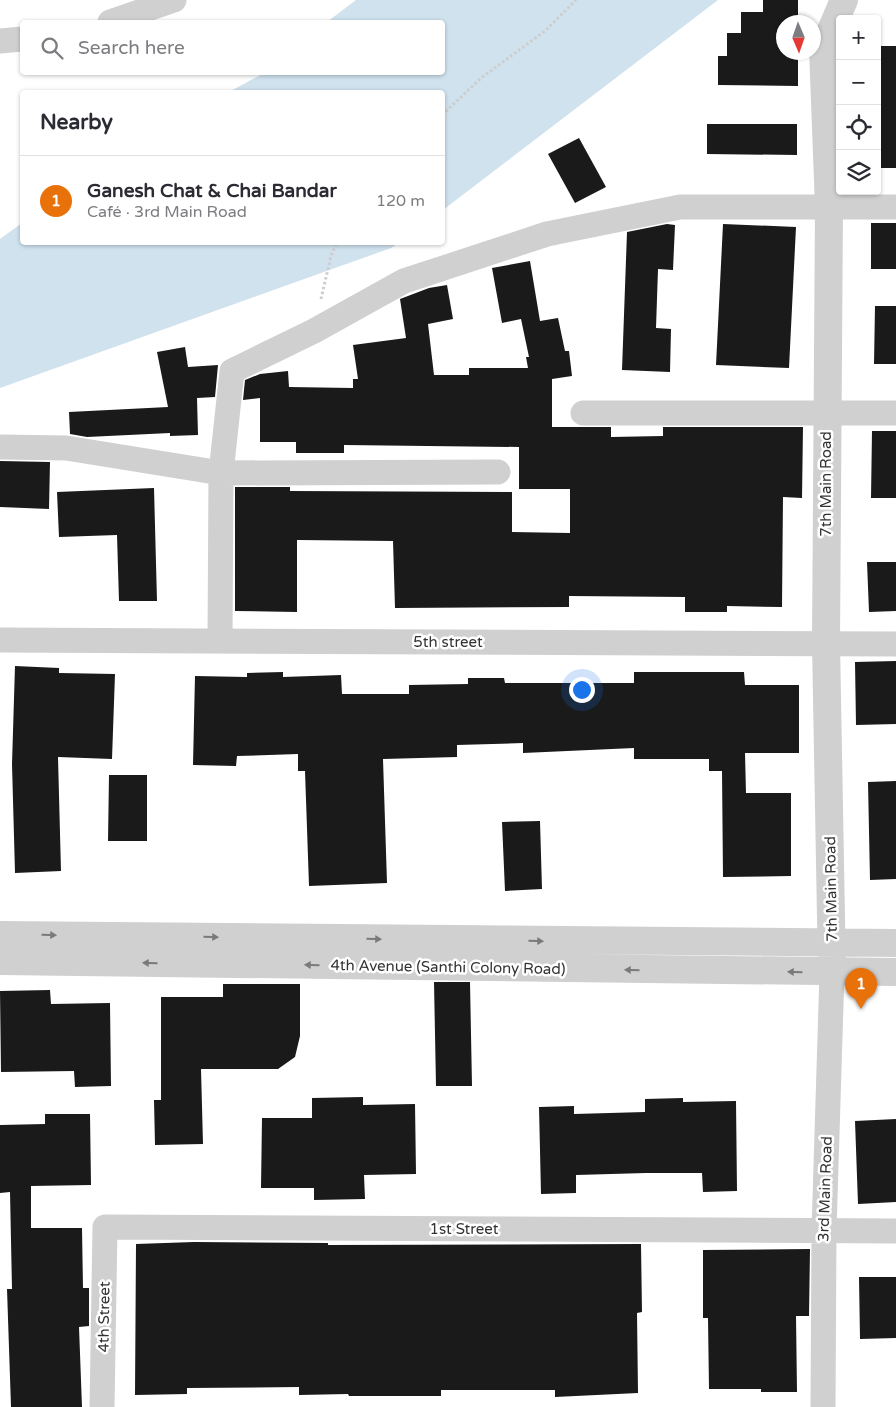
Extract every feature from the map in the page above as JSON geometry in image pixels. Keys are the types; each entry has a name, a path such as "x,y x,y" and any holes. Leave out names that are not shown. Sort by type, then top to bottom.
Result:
{"street":[{"path":"116,20 174,0"},
{"name":"7th Main Road","path":"832,972 826,643 826,413 829,208 823,49 844,0"},
{"path":"0,41 20,39"},
{"path":"220,640 221,473 232,371 314,331 404,281 547,234 680,206 896,208"},
{"path":"583,412 896,413"},
{"path":"0,447 66,448 221,473 498,472"},
{"name":"5th street","path":"0,640 896,644"},
{"name":"4th Avenue (Santhi Colony Road)","path":"0,935 896,944"},
{"name":"4th Avenue (Santhi Colony Road)","path":"0,962 896,972"},
{"name":"3rd Main Road","path":"823,1407 824,1230 832,972"},
{"name":"1st Street","path":"105,1227 824,1230"},
{"name":"4th Street","path":"102,1407 105,1227"},
{"path":"824,1230 896,1230"}],"path":[{"path":"445,112 481,78 545,31 576,0"},
{"path":"314,331 331,256 336,245"}],"water":[{"path":"356,0 718,0 445,208 445,90 233,90 260,75 445,75 445,20 330,20"},
{"path":"20,224 20,245 396,245 0,388 0,239"}],"building":[{"path":"763,0 798,0 798,15 776,15 776,60 798,60 798,86 718,85 718,56 727,56 727,33 741,33 741,12 763,12"},
{"path":"881,46 896,46 896,168 881,168"},
{"path":"707,124 797,124 797,155 707,154"},
{"path":"579,138 606,187 575,203 548,154"},
{"path":"871,223 896,223 896,269 871,269"},
{"path":"667,224 675,225 673,270 658,269 656,328 671,329 670,372 622,370 627,232"},
{"path":"723,224 796,227 789,368 716,365"},
{"path":"530,261 540,321 558,318 565,351 569,351 572,376 552,379 552,427 611,427 611,437 663,436 663,427 803,427 802,498 783,497 782,607 727,606 727,612 685,612 685,597 569,596 569,607 395,608 393,541 297,540 297,612 235,611 235,487 290,487 290,491 512,492 512,532 570,533 570,489 519,489 519,447 344,445 344,453 296,453 296,442 260,442 260,398 243,400 245,380 260,374 288,371 289,387 353,388 353,379 358,379 353,345 406,338 400,299 429,288 447,285 453,319 428,324 434,375 469,375 469,368 528,368 526,357 529,357 521,319 502,323 492,268"},
{"path":"875,306 896,306 896,364 874,364"},
{"path":"185,347 188,367 218,365 215,397 197,398 198,435 170,436 170,433 87,437 70,434 69,412 168,407 157,352"},
{"path":"872,431 896,431 896,498 871,498"},
{"path":"0,461 50,462 49,509 0,507"},
{"path":"154,488 157,601 119,601 117,535 59,537 57,492"},
{"path":"867,562 896,562 896,611 869,612"},
{"path":"896,661 896,724 856,725 855,662"},
{"path":"15,666 59,668 59,673 115,674 112,759 58,757 61,871 15,873 12,764"},
{"path":"283,672 283,677 341,675 342,694 409,694 409,685 468,684 468,678 504,678 505,683 634,683 634,672 744,672 745,685 799,685 799,753 745,753 746,793 791,793 791,876 723,877 722,771 709,771 709,759 634,759 634,748 523,753 523,743 457,745 457,757 383,759 387,883 309,886 305,771 298,771 298,754 237,756 236,766 193,765 195,676 247,677 247,673"},
{"path":"109,775 147,775 147,841 108,841"},
{"path":"896,781 896,879 870,880 868,782"},
{"path":"540,821 542,889 505,891 502,822"},
{"path":"434,982 470,982 472,1086 436,1086"},
{"path":"223,984 300,984 300,1036 295,1057 278,1069 201,1069 203,1144 155,1145 154,1100 161,1100 161,997 223,997"},
{"path":"50,990 51,1004 110,1003 111,1086 75,1087 74,1071 1,1072 0,991"},
{"path":"363,1097 363,1105 415,1104 416,1174 364,1175 365,1199 314,1200 314,1188 261,1188 262,1118 312,1118 312,1098"},
{"path":"683,1098 683,1102 736,1101 737,1191 703,1192 702,1173 646,1173 576,1175 576,1193 541,1194 539,1107 574,1106 574,1114 645,1112 645,1099"},
{"path":"45,1114 90,1114 91,1185 31,1186 31,1228 82,1228 83,1288 89,1288 89,1326 79,1327 82,1407 11,1407 7,1289 12,1289 10,1192 0,1193 0,1125 45,1124"},
{"path":"896,1119 896,1202 858,1204 855,1121"},
{"path":"194,1242 328,1243 328,1245 641,1244 642,1312 637,1313 638,1393 555,1397 555,1390 441,1390 441,1396 349,1396 348,1394 299,1395 299,1387 187,1388 187,1394 135,1395 136,1244"},
{"path":"810,1249 809,1316 796,1316 797,1392 761,1392 761,1389 709,1389 708,1318 703,1318 703,1250"},
{"path":"859,1277 896,1277 896,1338 860,1339"}],"place":[{"name":"Ganesh Chat & Chai Bandar","path":"861,1009"}]}
